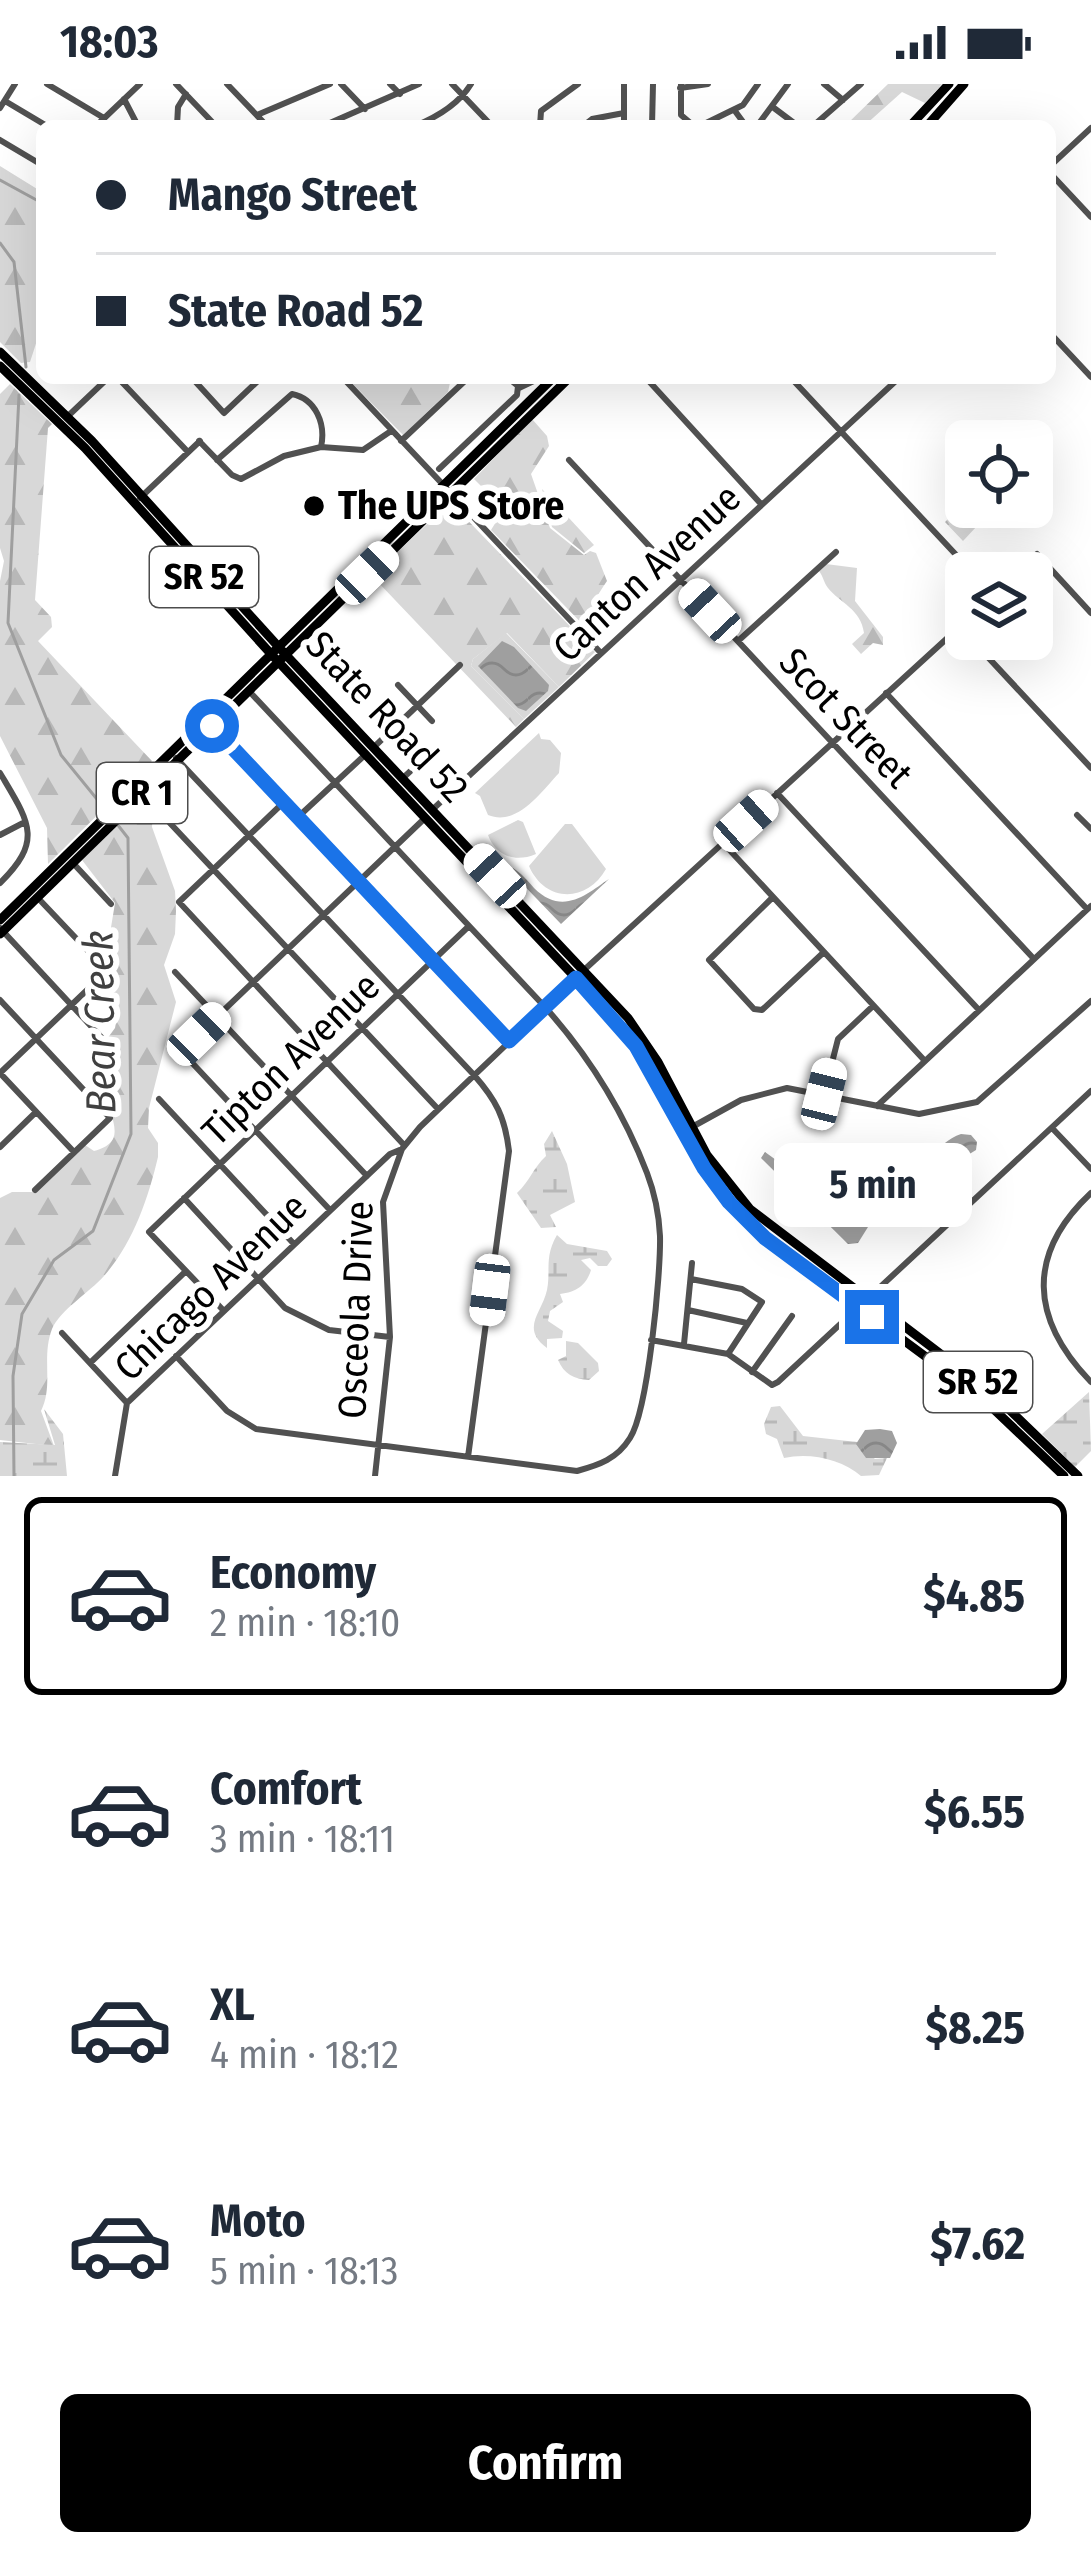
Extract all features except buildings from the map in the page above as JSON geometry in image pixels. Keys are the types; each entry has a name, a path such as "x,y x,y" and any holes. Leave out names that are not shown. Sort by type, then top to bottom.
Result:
{"main road":[{"path":"916,120 949,84"},
{"path":"932,120 964,84"},
{"name":"State Road 52","path":"0,352 204,570 338,724 403,778 429,814 645,1040 687,1129 766,1230 983,1399 1060,1472 1078,1476"},
{"name":"State Road 52","path":"0,366 64,420"},
{"name":"CR 1","path":"446,489 482,437 546,384"},
{"name":"CR 1","path":"1,928 446,489 561,384"},
{"name":"State Road 52","path":"139,499 177,546 233,596 279,655 318,688 388,777 469,848 580,974"},
{"name":"CR 1","path":"1,928 174,756 212,726 279,655"}],"street":[{"path":"15,84 2,105 36,121"},
{"path":"47,84 104,118 136,87"},
{"path":"118,84 136,87"},
{"path":"176,84 210,120"},
{"path":"257,115 330,84"},
{"path":"341,84 364,109"},
{"path":"390,84 400,94"},
{"path":"337,120 419,84"},
{"path":"452,84 487,120"},
{"path":"428,120 464,95 471,84"},
{"path":"540,120 541,110 578,84"},
{"path":"623,120 624,84"},
{"path":"652,120 653,84"},
{"path":"687,120 681,115 680,86 708,84"},
{"path":"711,120 735,111 758,84"},
{"path":"763,120 788,84"},
{"path":"824,84 843,100"},
{"path":"819,120 860,84"},
{"path":"232,85 262,120"},
{"path":"177,120 186,94"},
{"path":"124,99 135,120"},
{"path":"774,108 789,120"},
{"path":"735,111 742,120"},
{"path":"591,120 624,113"},
{"path":"1056,164 1091,128"},
{"path":"0,140 36,161"},
{"path":"1056,177 1091,217"},
{"path":"1056,339 1091,377"},
{"path":"64,420 102,384"},
{"path":"124,384 188,452"},
{"path":"198,384 224,412 254,384"},
{"path":"349,384 600,652"},
{"path":"401,441 462,384"},
{"path":"515,384 519,388"},
{"path":"439,469 482,437 527,384"},
{"path":"651,384 762,505"},
{"path":"797,384 953,552"},
{"name":"Canton Avenue","path":"255,1130 181,1051 600,652 893,384"},
{"path":"218,460 292,394 315,407 321,447"},
{"path":"139,499 201,440 241,479 273,460 321,447 363,450 392,431"},
{"name":"Scot Street","path":"569,460 1034,959"},
{"path":"738,641 836,552"},
{"path":"1053,571 1091,613"},
{"name":"Chicago Avenue","path":"115,1476 127,1403 367,1175 403,1147 580,974 886,693 945,647"},
{"path":"993,660 1091,768"},
{"path":"298,817 371,754 460,665"},
{"path":"398,685 432,722"},
{"path":"176,1356 227,1411 256,1429 577,1471 617,1455 638,1422 650,1340 660,1243 658,1209 647,1172 588,1061 545,1007 248,690"},
{"path":"877,1106 1089,908 886,693"},
{"path":"212,726 509,1041"},
{"path":"174,756 474,1075 496,1100 506,1123 508,1151 468,1457"},
{"path":"403,778 417,765"},
{"path":"0,773 28,831 22,862 0,884"},
{"path":"0,795 10,790"},
{"path":"777,793 979,1010"},
{"path":"284,802 178,902 403,1147"},
{"path":"1078,814 1091,829"},
{"path":"168,821 438,1109"},
{"path":"0,835 25,822"},
{"path":"723,843 925,1061"},
{"path":"72,862 111,904"},
{"path":"37,897 106,971 0,1073 74,1152"},
{"path":"773,897 711,956 711,964 759,1010 824,952"},
{"name":"Tipton Avenue","path":"186,1271 149,1232 470,926"},
{"path":"1,928 102,1038"},
{"path":"175,972 367,1175"},
{"path":"0,1000 110,1118 34,1190"},
{"path":"687,1129 741,1100 787,1088 920,1114 977,1102 1091,1001"},
{"path":"824,1094 838,1039 874,1005"},
{"path":"650,1340 728,1354 772,1385 1091,1091"},
{"path":"159,1099 294,1244"},
{"path":"0,1147 37,1112"},
{"path":"1052,1128 1091,1169"},
{"path":"255,1130 330,1210"},
{"name":"Osceola Drive","path":"375,1476 390,1337 383,1202 403,1147"},
{"path":"1091,1192 1067,1215 1051,1243 1043,1291 1051,1329 1091,1382"},
{"path":"184,1198 285,1308 329,1330 390,1337"},
{"path":"684,1344 692,1263"},
{"path":"89,1363 186,1271 224,1311"},
{"path":"691,1280 742,1289 762,1302 728,1354"},
{"path":"688,1310 747,1322"},
{"path":"752,1372 792,1316"},
{"path":"62,1333 127,1403"}],"green space":[{"path":"888,84 942,84 925,103 902,92 871,120 851,120"},
{"path":"0,166 36,188 36,344 30,362 21,363 0,342"},
{"path":"10,384 52,424 35,600 51,617 52,627 38,641 152,761 48,864 47,828 0,736 4,561 0,548 0,394"},
{"path":"353,384 450,384 448,392 403,435"},
{"path":"532,419 547,436 549,446 531,474 550,528 584,555 596,553 607,581 593,605 596,638 491,530 504,509 474,479"},
{"path":"542,489 594,545 584,553 552,527"},
{"path":"450,502 595,652 559,687 507,633 473,659 471,666 524,719 516,727 375,579"},
{"path":"951,528 975,528 963,541"},
{"path":"826,564 857,568 855,601 883,637 883,645 873,643 861,654 852,644 864,633 862,625 827,586 819,571"},
{"path":"506,633 559,687 524,719 471,666 473,659"},
{"path":"539,733 561,753 559,773 518,812 488,815 475,793"},
{"path":"143,800 153,813 152,827 175,891 176,911 175,934 164,965 176,1002 149,1108 148,1128 158,1143 158,1157 144,1204 123,1249 104,1276 52,1329 41,1411 54,1446 0,1440 0,1198 12,1192 36,1192 85,1145 94,1151 106,1146 115,1133 110,1088 98,1069 96,1054 115,1028 117,1017 93,990 109,975 106,958 115,903 82,860"},
{"path":"518,820 536,854 507,856 491,842 488,835"},
{"path":"565,824 572,824 606,869 578,893 545,887 529,866"},
{"path":"552,1131 567,1164 575,1202 550,1215 556,1227 541,1228 517,1193 546,1156 544,1144"},
{"path":"934,1162 939,1181 908,1205 872,1217 859,1188 861,1182"},
{"path":"557,1235 567,1244 607,1251 612,1259 607,1266 598,1266 590,1258 581,1260 591,1270 589,1276 580,1287 560,1294 563,1302 550,1311 548,1321 563,1331 562,1338 547,1339 547,1348 534,1327 547,1290 549,1257"},
{"path":"566,1341 578,1343 598,1363 599,1371 589,1380 570,1375 560,1365 558,1360 566,1356"},
{"path":"1089,1392 1091,1451 1075,1467 1042,1434"},
{"path":"780,1406 803,1436 857,1442 875,1459 887,1458 879,1475 861,1476 825,1458 784,1458 764,1424 771,1407"},
{"path":"44,1409 63,1434 67,1476 0,1476 0,1442 55,1445"}],"water":[{"path":"502,641 514,647 549,685 526,711 478,666"},
{"path":"513,868 555,901 574,900 609,879 561,924 511,872"},
{"path":"961,1134 977,1142 976,1150 963,1158 943,1158 861,1182 859,1188 873,1219 858,1243 848,1244 761,1158 765,1152 783,1165 798,1162 839,1172 868,1171 920,1157"},
{"path":"865,1430 892,1431 897,1443 890,1458 866,1458 856,1444"}],"waterway":[{"path":"0,180 36,200"},
{"name":"Bear Creek","path":"0,243 14,262 26,367"},
{"path":"19,395 8,623 61,755 105,809"},
{"name":"Bear Creek","path":"14,1476 13,1376 22,1314 54,1260 93,1231 131,1134 128,838 117,824"}],"place":[{"name":"The UPS Store","path":"314,506"}],"route":[{"path":"212,726 509,1041 576,978 636,1046 704,1168 729,1202 765,1238 872,1317"}]}
